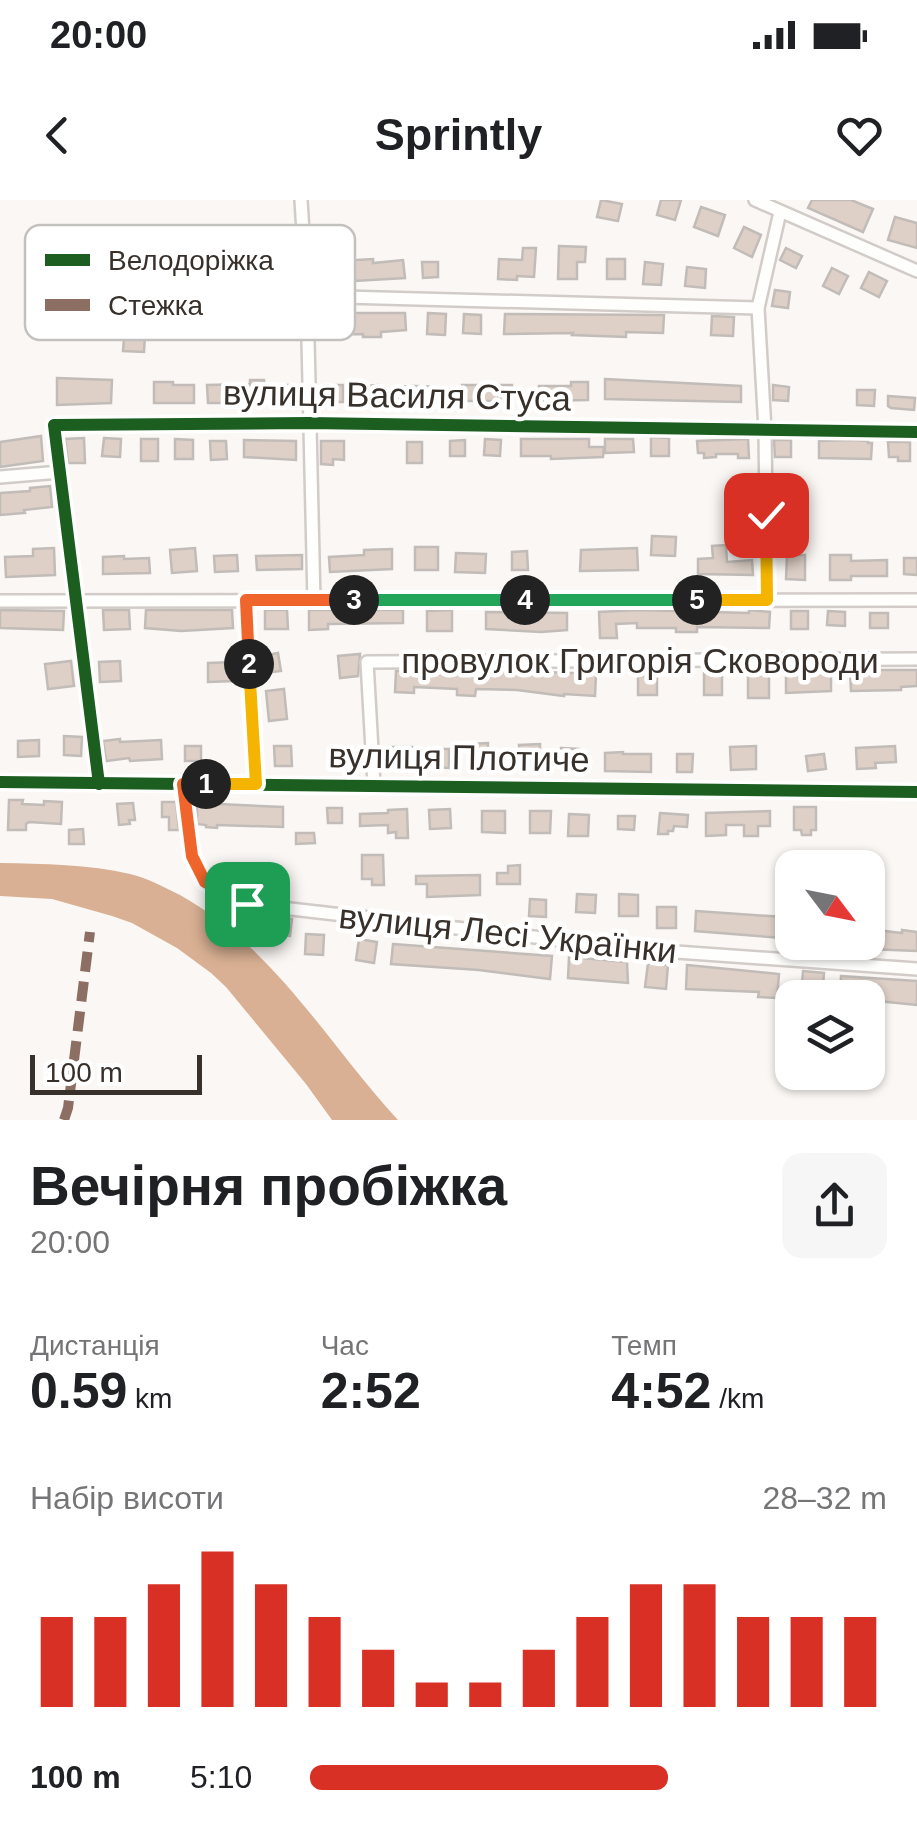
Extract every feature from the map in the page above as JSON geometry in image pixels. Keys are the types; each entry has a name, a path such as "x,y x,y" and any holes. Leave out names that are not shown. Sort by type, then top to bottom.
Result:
{"street":[{"path":"301,200 303,225"},
{"path":"754,200 917,271"},
{"path":"767,600 765,430 758,308 780,212"},
{"path":"355,297 758,308"},
{"path":"308,340 314,600"},
{"name":"вулиця Василя Стуса","path":"99,784 54,425 309,423 917,432"},
{"path":"0,477 60,472"},
{"path":"246,600 256,784"},
{"path":"0,601 917,600"},
{"name":"провулок Григорія Сковороди","path":"374,786 367,662 917,659"},
{"name":"вулиця Плотиче","path":"0,782 917,792"},
{"name":"вулиця Лесі Українки","path":"183,784 192,856 205,882 247,904 648,950 917,970"}],"shaded area":[{"path":"0,863 114,871 149,880 180,895 214,917 272,969 398,1120 332,1120 211,973 132,923 52,899 0,896"}],"building":[{"path":"601,200 622,204 618,221 597,217"},
{"path":"661,200 681,200 675,220 657,215"},
{"path":"812,200 851,200 873,209 863,232 808,208"},
{"path":"701,207 725,215 718,236 694,227"},
{"path":"895,217 917,223 917,248 888,240"},
{"path":"744,227 761,235 752,257 734,248"},
{"path":"559,246 586,247 585,262 577,262 577,279 558,279"},
{"path":"523,248 536,248 534,277 498,279 499,259 522,260"},
{"path":"786,248 802,256 796,268 780,260"},
{"path":"607,259 625,259 625,279 607,279"},
{"path":"355,260 403,260 405,278 355,281"},
{"path":"422,262 438,262 438,277 423,278"},
{"path":"645,262 663,264 661,285 643,284"},
{"path":"687,267 706,269 705,288 685,286"},
{"path":"832,268 848,276 839,294 823,286"},
{"path":"869,272 887,281 879,297 861,288"},
{"path":"775,290 790,292 788,308 772,306"},
{"path":"355,313 405,313 406,330 381,332 381,337 355,334"},
{"path":"428,313 446,314 445,335 427,334"},
{"path":"464,314 481,315 481,334 463,333"},
{"path":"505,314 664,315 663,333 626,332 626,337 504,334"},
{"path":"712,316 734,317 733,336 711,335"},
{"path":"124,340 145,340 144,352 123,351"},
{"path":"57,378 112,380 111,403 57,405"},
{"path":"605,379 741,386 741,402 605,399"},
{"path":"250,380 264,380 264,385 294,385 293,403 208,403 207,385 250,384"},
{"path":"154,382 194,385 194,403 154,403"},
{"path":"571,382 588,382 588,400 539,401 539,386 571,386"},
{"path":"333,385 343,385 343,402 327,402 327,390 333,390"},
{"path":"379,385 379,402 361,402 361,386"},
{"path":"462,385 512,385 512,401 463,401"},
{"path":"773,385 789,387 788,401 773,400"},
{"path":"395,387 444,387 444,402 397,404"},
{"path":"857,390 875,390 874,406 857,405"},
{"path":"888,396 915,398 914,410 891,408"},
{"path":"41,436 43,461 0,467 0,442"},
{"path":"651,437 669,438 669,456 651,456"},
{"path":"84,438 85,463 68,463 65,439"},
{"path":"104,438 121,439 120,457 102,456"},
{"path":"141,439 158,439 158,461 141,461"},
{"path":"175,439 193,440 193,459 175,459"},
{"path":"485,439 501,440 500,456 484,455"},
{"path":"521,439 589,439 589,447 604,447 603,457 521,456"},
{"path":"605,439 633,439 634,452 605,453"},
{"path":"748,439 749,458 716,454 704,458 704,453 698,453 697,441"},
{"path":"244,440 296,441 296,460 244,457"},
{"path":"465,440 465,456 450,456 450,441"},
{"path":"774,440 791,440 791,457 775,457"},
{"path":"210,441 226,441 227,459 211,460"},
{"path":"321,441 344,441 344,460 333,459 333,465 321,464"},
{"path":"819,441 872,443 871,459 819,458"},
{"path":"407,442 422,442 422,463 407,463"},
{"path":"888,442 910,442 910,461 889,457"},
{"path":"50,486 52,507 0,515 0,493"},
{"path":"652,536 676,537 675,556 651,555"},
{"path":"726,545 727,562 752,560 753,575 698,574 698,559 713,558 712,546"},
{"path":"415,547 438,547 438,570 415,570"},
{"path":"54,548 55,575 6,577 5,557 33,556 33,549"},
{"path":"195,548 197,571 172,573 170,550"},
{"path":"637,548 638,570 580,571 581,550"},
{"path":"392,549 392,569 330,572 329,557"},
{"path":"527,551 528,570 512,570 512,552"},
{"path":"456,553 486,554 485,573 455,572"},
{"path":"237,555 238,571 215,572 214,556"},
{"path":"302,555 302,569 257,570 256,556"},
{"path":"787,555 805,555 805,580 786,579"},
{"path":"830,555 851,555 851,561 887,560 887,576 830,580"},
{"path":"103,557 149,558 150,573 103,574"},
{"path":"904,558 917,558 917,575 904,574"},
{"path":"0,610 64,611 63,630 0,628"},
{"path":"103,610 129,610 130,629 104,630"},
{"path":"146,610 232,610 233,628 145,628"},
{"path":"265,610 287,610 288,629 265,629"},
{"path":"309,610 403,610 403,623 328,624 328,629 309,630"},
{"path":"452,610 452,631 427,631 427,611"},
{"path":"791,611 808,611 808,629 791,629"},
{"path":"828,611 845,612 845,626 827,625"},
{"path":"486,612 567,613 567,630 486,629"},
{"path":"599,612 770,612 769,628 697,627 697,632 676,632 676,628 616,624 617,638 600,638"},
{"path":"870,613 888,613 888,628 870,628"},
{"path":"278,653 281,671 264,673 262,656"},
{"path":"360,654 358,676 340,678 338,656"},
{"path":"71,661 74,686 48,689 45,664"},
{"path":"120,661 121,681 100,682 99,662"},
{"path":"235,662 235,681 208,682 208,663"},
{"path":"831,670 831,691 786,693 786,672"},
{"path":"850,670 917,670 917,686 851,691"},
{"path":"396,671 596,674 595,696 476,689 475,696 457,695 457,689 414,687 414,693 395,692"},
{"path":"748,672 769,672 769,698 748,698"},
{"path":"704,673 722,673 722,695 704,695"},
{"path":"638,676 657,676 657,695 638,695"},
{"path":"284,689 287,719 269,721 266,691"},
{"path":"64,736 82,737 81,756 64,755"},
{"path":"39,740 39,756 18,757 18,741"},
{"path":"161,740 162,759 106,761 103,741"},
{"path":"488,743 488,763 470,763 470,744"},
{"path":"540,744 540,765 520,766 519,745"},
{"path":"185,746 201,746 201,761 185,761"},
{"path":"274,746 291,746 292,766 275,766"},
{"path":"756,746 756,769 731,770 730,747"},
{"path":"895,746 896,762 857,769 856,748"},
{"path":"385,747 412,747 412,767 385,768"},
{"path":"561,748 579,749 578,768 560,767"},
{"path":"431,749 449,749 449,768 431,767"},
{"path":"605,753 651,754 651,772 605,771"},
{"path":"677,754 693,754 692,772 677,772"},
{"path":"824,754 826,769 808,771 806,756"},
{"path":"9,800 44,805 44,801 62,802 61,824 29,822 26,830 8,830"},
{"path":"162,802 176,802 179,830 169,830 169,817 162,817"},
{"path":"133,803 135,820 119,825 117,804"},
{"path":"197,803 283,807 283,827 206,827 197,824"},
{"path":"794,807 816,807 816,830 811,830 811,835 794,830"},
{"path":"327,808 342,808 342,823 328,823"},
{"path":"407,809 408,838 388,833 388,825 360,826 360,814"},
{"path":"450,809 451,828 430,829 429,810"},
{"path":"482,811 505,811 505,833 482,832"},
{"path":"530,811 551,811 550,833 530,833"},
{"path":"770,811 770,826 758,826 758,836 744,836 744,825 726,825 726,835 706,836 706,813"},
{"path":"660,813 688,815 687,827 674,826 668,834 658,834"},
{"path":"569,814 589,815 588,836 568,836"},
{"path":"618,816 635,816 634,830 618,829"},
{"path":"83,829 84,844 69,844 69,830"},
{"path":"296,833 314,833 315,843 296,844"},
{"path":"362,855 383,855 384,885 372,885 372,879 362,879"},
{"path":"520,865 520,884 497,884 497,873 508,873 508,866"},
{"path":"480,875 480,895 427,897 427,884 416,884 416,876"},
{"path":"577,894 596,895 595,913 576,912"},
{"path":"619,894 638,895 638,916 619,916"},
{"path":"530,899 546,900 546,917 529,916"},
{"path":"657,907 676,907 676,928 657,928"},
{"path":"696,911 775,916 775,937 695,931"},
{"path":"281,917 292,919 290,936 279,935"},
{"path":"885,931 917,932 917,951 885,950"},
{"path":"306,934 324,935 323,955 305,954"},
{"path":"359,939 377,942 374,963 356,960"},
{"path":"393,944 552,956 550,979 391,964"},
{"path":"569,957 627,962 628,983 568,978"},
{"path":"648,963 668,965 666,989 645,987"},
{"path":"687,965 779,974 775,998 758,997 759,992 686,989"},
{"path":"803,971 824,973 823,980 802,980"},
{"path":"841,976 917,981 917,1005 885,1002 885,980 841,980"}],"marked path":[{"path":"64,1120 90,932"}],"cycle path":[{"path":"99,784 54,425 309,423 917,432"},
{"path":"0,782 917,792"}],"route":[{"path":"247,904 205,882 192,856 183,784 256,784 246,600 767,600 766,515"}]}
